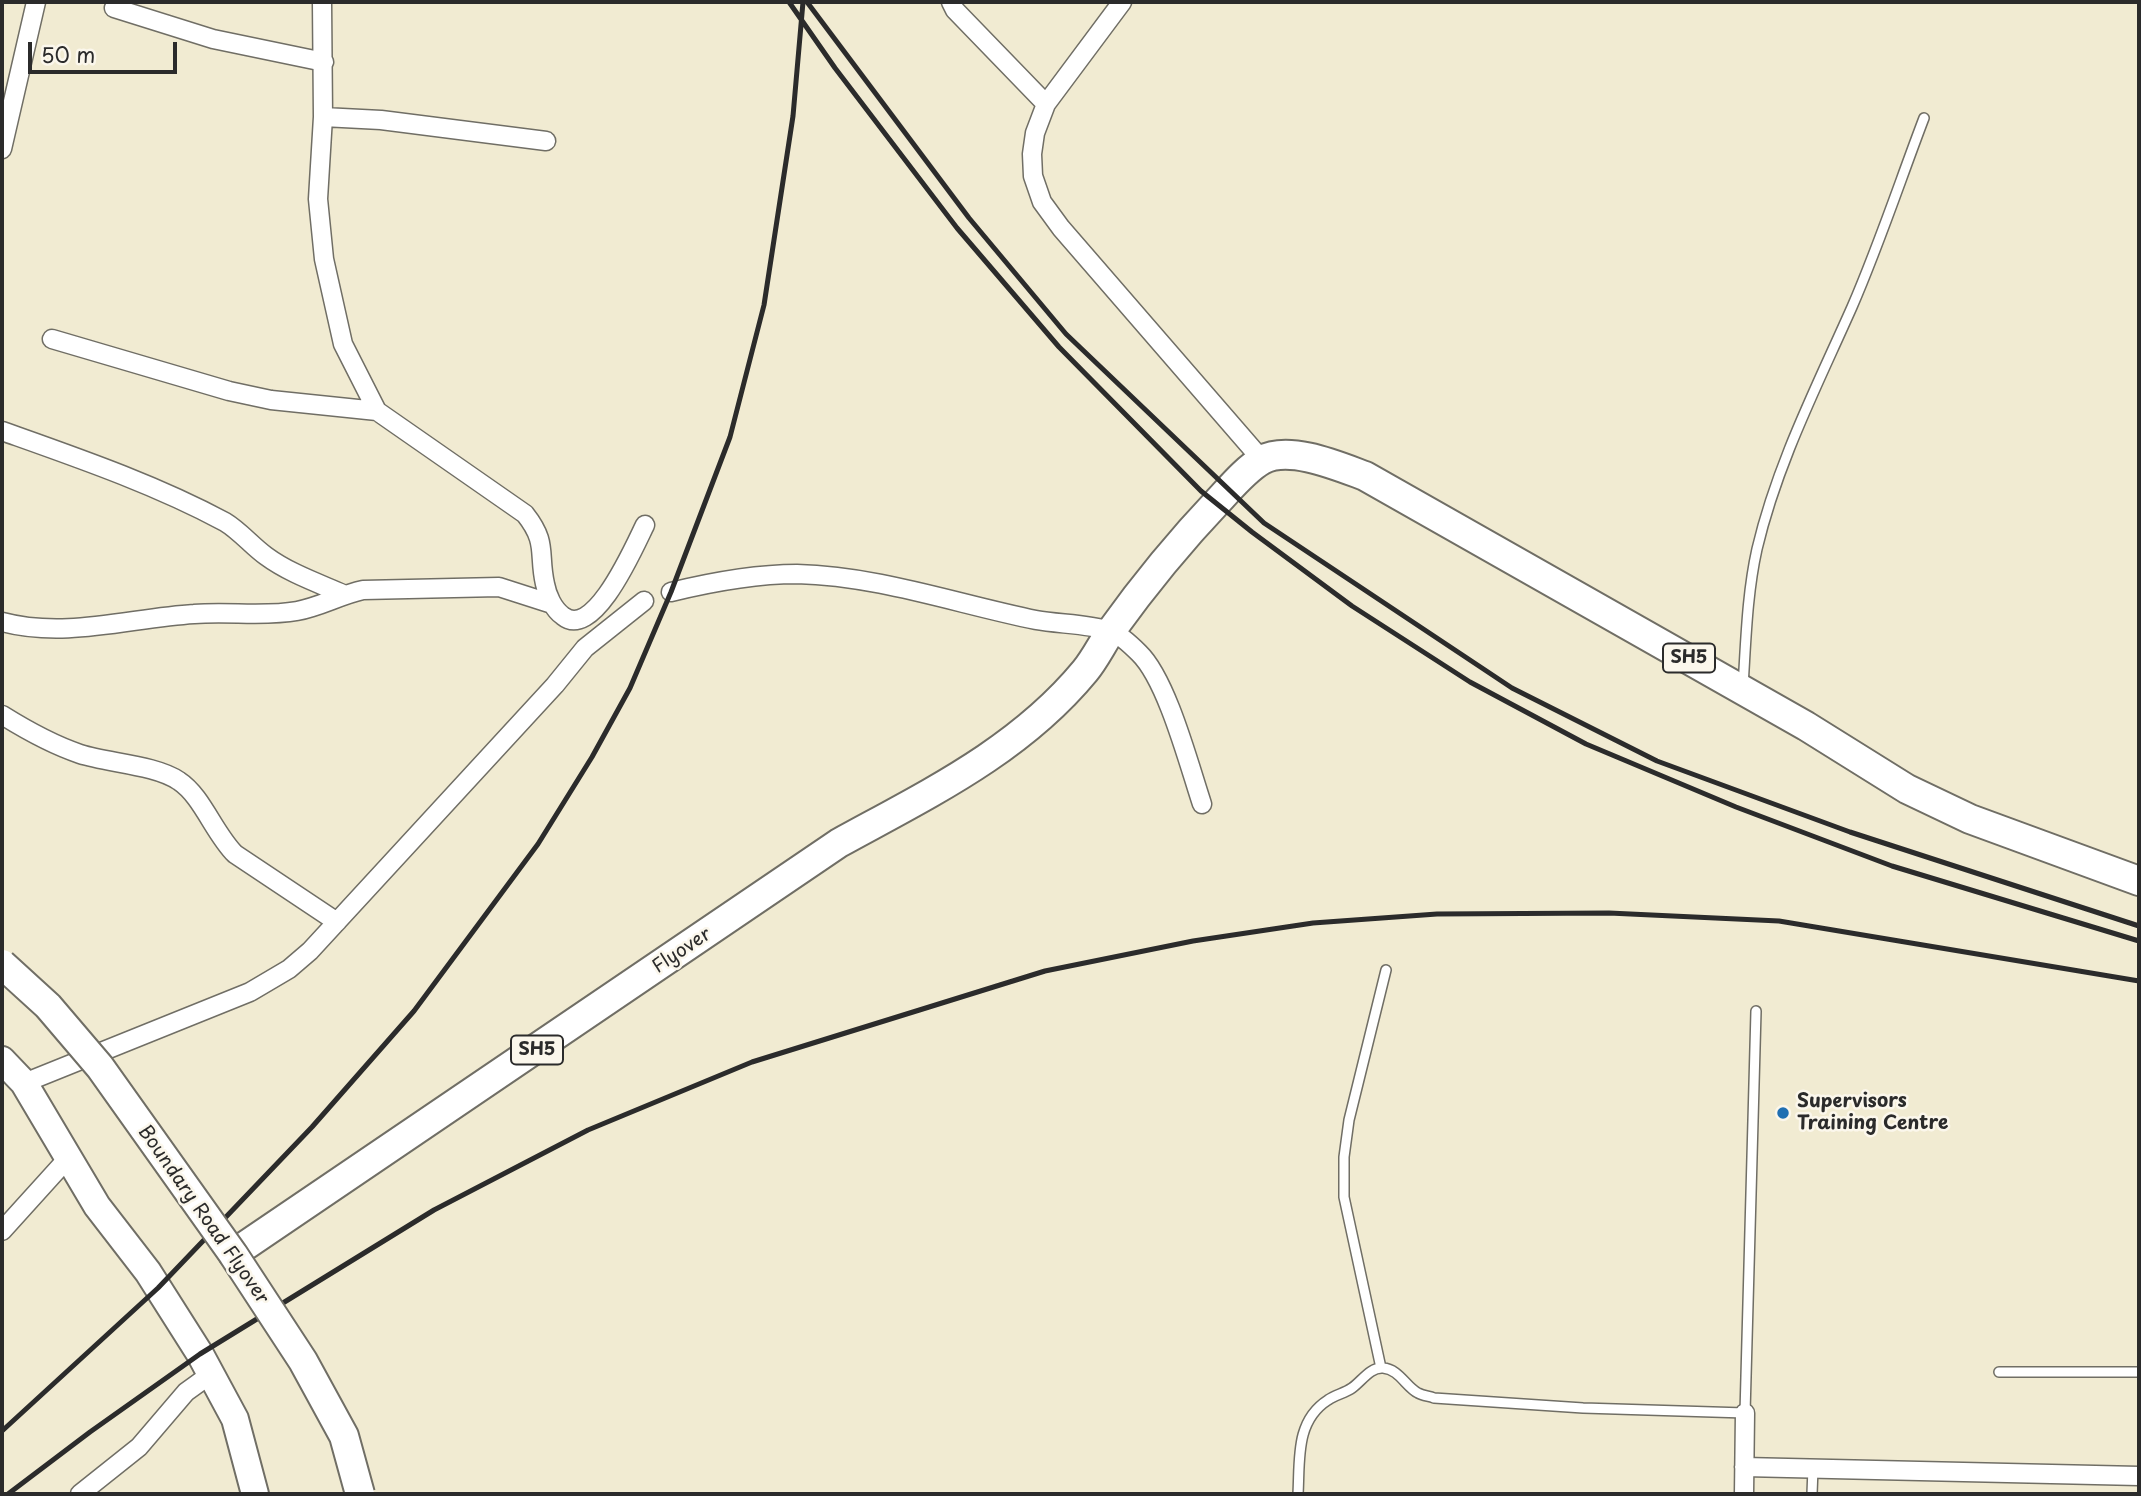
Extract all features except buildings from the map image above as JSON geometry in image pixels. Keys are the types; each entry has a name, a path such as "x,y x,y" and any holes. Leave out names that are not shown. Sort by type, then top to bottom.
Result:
{"main road":[{"name":"SH5","path":"1111,631 1199,521 1241,476 1272,456 1305,457 1365,476 1742,689 1934,803 2009,834 2139,881"},
{"name":"Flyover","path":"233,1254 839,843 933,792 1004,748 1054,705 1087,669 1111,631"},
{"name":"Boundary Road Flyover","path":"2,964 48,1006 100,1067 233,1254 303,1362 344,1436 360,1494"}],"street":[{"path":"2,149 36,2"},
{"path":"322,2 323,117 318,199 324,259 343,344 377,411 525,514 535,526 542,544 544,583 552,604 568,620 578,619 592,612 617,580 645,525"},
{"path":"951,2 955,10 1046,104"},
{"path":"1122,2 1046,104 1035,133 1033,176 1042,202 1061,228 1262,460"},
{"path":"114,8 212,39 324,62"},
{"path":"323,117 381,120 546,141"},
{"path":"52,339 229,391 271,400 377,411"},
{"path":"2,431 103,466 187,503 229,524 275,562 343,594"},
{"path":"671,592 710,583 763,576 830,576 863,579 1038,620 1111,631 1151,667 1163,692 1202,804"},
{"path":"2,622 39,628 81,628 195,613 294,611 319,606 343,594 363,590 488,587 511,590 552,604"},
{"path":"23,1083 250,992 289,969 337,922 555,685 585,648 644,601"},
{"path":"2,715 79,754 159,772 179,781 194,794 222,841 235,854 337,922"},
{"path":"2,1060 23,1083 97,1206 148,1272 211,1374 235,1419 256,1494"},
{"path":"2,1231 68,1158"},
{"path":"80,1494 139,1447 186,1392 211,1374"},
{"path":"1744,1494 1745,1413"},
{"path":"1744,1467 2139,1476"}],"lane":[{"path":"1742,689 1749,594 1766,514 1809,401 1867,270 1924,118"},
{"path":"1381,1367 1343,1197 1344,1157 1349,1120 1386,970"},
{"path":"1298,1494 1301,1438 1303,1428 1313,1411 1329,1399 1349,1391 1371,1371 1381,1367 1401,1377 1416,1392 1434,1398 1583,1408 1745,1413 1756,1011"},
{"path":"1999,1372 2139,1372"},
{"path":"1812,1494 1813,1468"}],"railway":[{"path":"789,2 835,68 957,228 1059,347 1201,491 1352,606 1470,682 1586,744 1736,807 1892,866 2139,941"},
{"path":"2,1431 158,1288 312,1127 414,1011 538,844 592,757 630,688 671,592 730,437 764,305 793,116 803,2"},
{"path":"807,2 969,218 1066,334 1264,523 1512,688 1657,761 1850,832 2139,926"},
{"path":"8,1494 200,1354 434,1210 588,1130 752,1062 1045,971 1193,941 1313,923 1437,914 1609,913 1779,921 2139,981"}],"place":[{"name":"Supervisors Training Centre","path":"1783,1113"}]}
